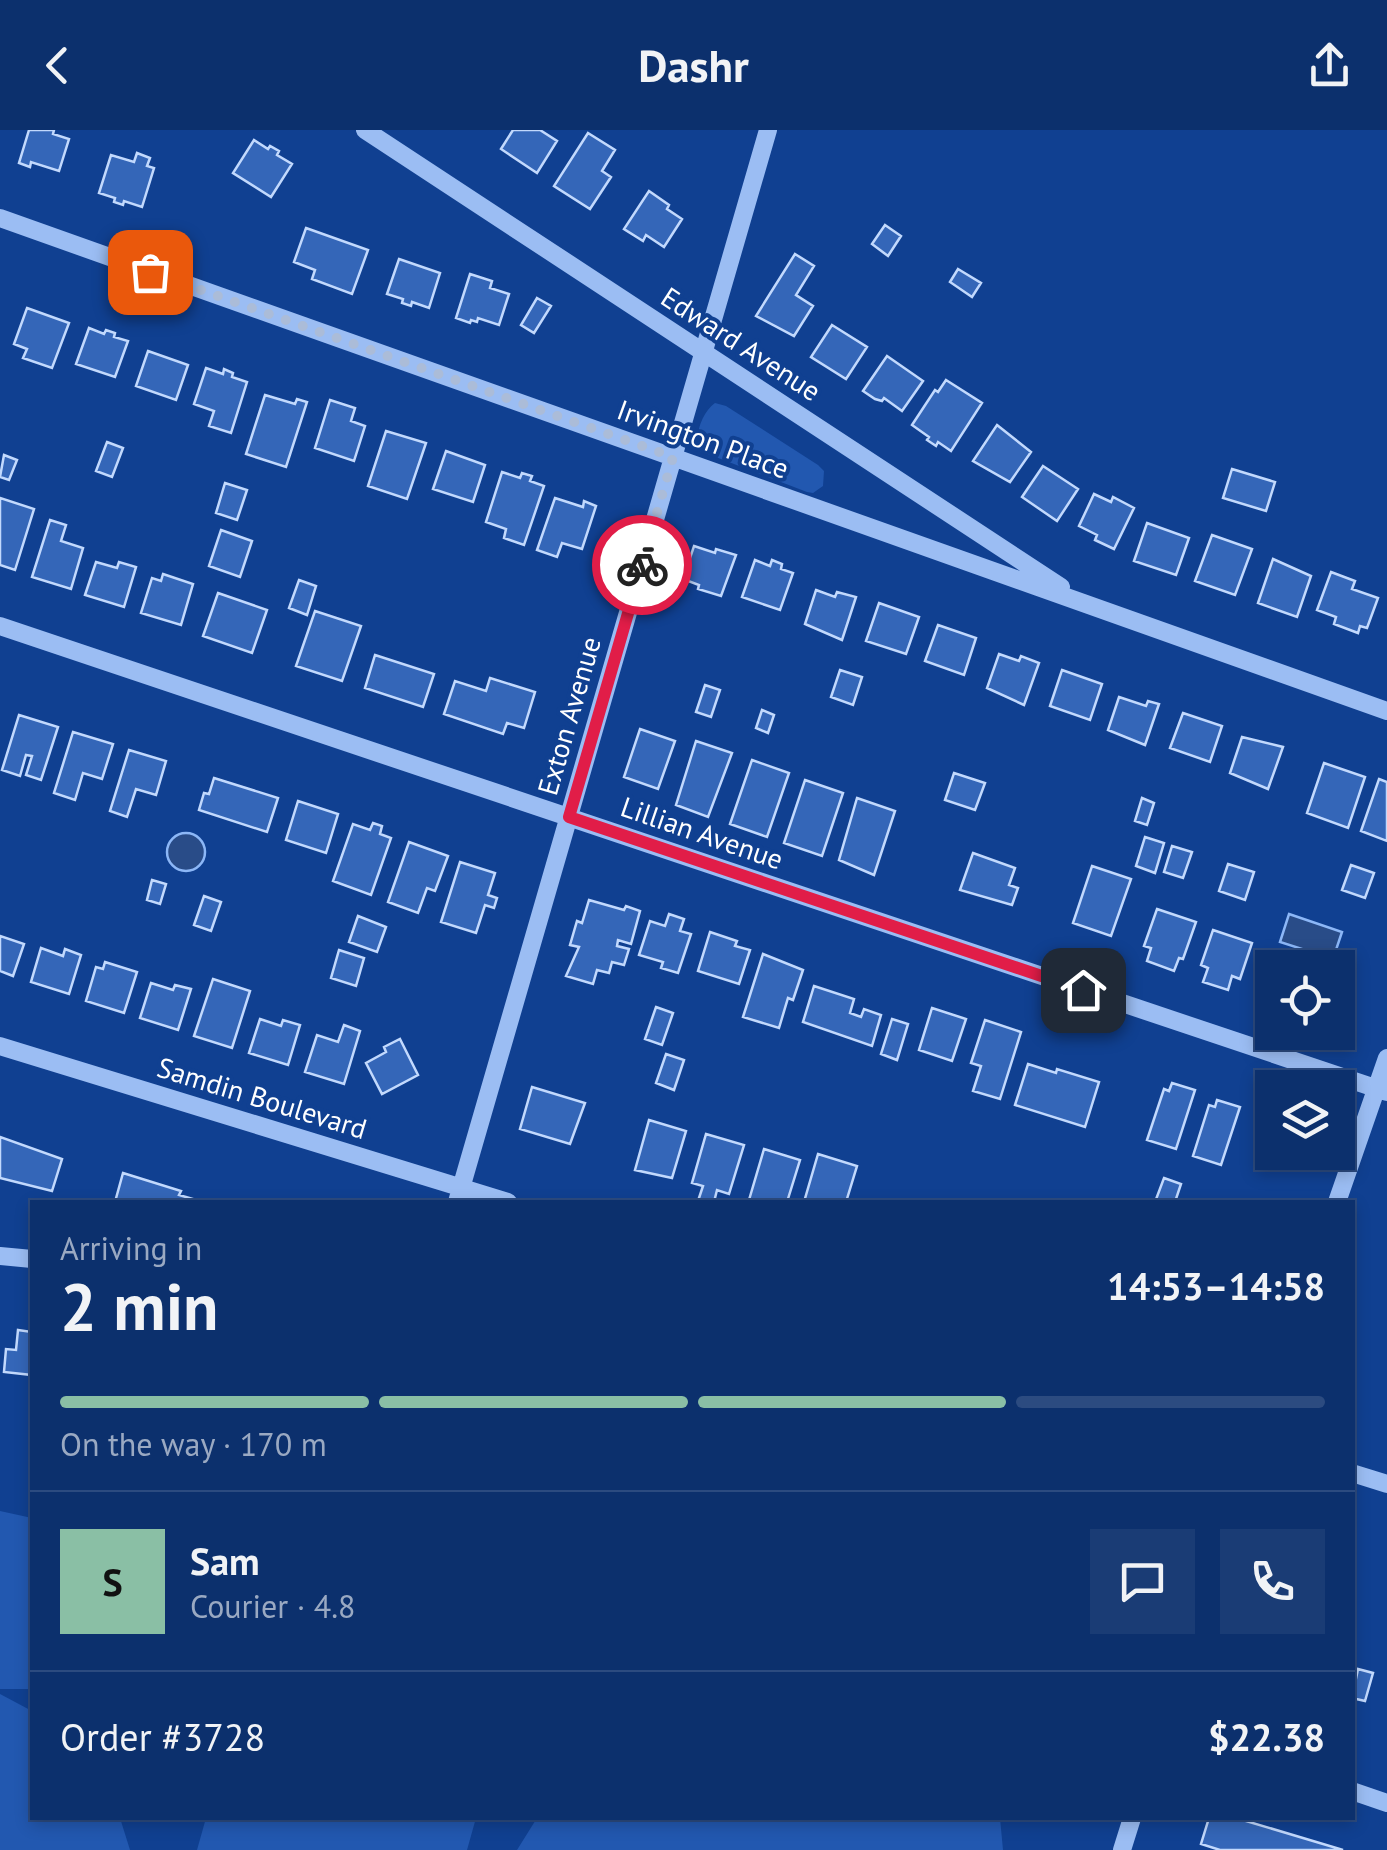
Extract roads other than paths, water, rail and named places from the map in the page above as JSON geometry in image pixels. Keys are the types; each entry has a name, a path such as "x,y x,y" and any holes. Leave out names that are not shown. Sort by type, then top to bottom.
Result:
{"street":[{"name":"Edward Avenue","path":"366,130 1086,604"},
{"name":"Exton Avenue","path":"460,1195 768,130"},
{"name":"Irvington Place","path":"0,218 1387,710"},
{"name":"Lillian Avenue","path":"0,626 1382,1090"},
{"name":"Samdin Boulevard","path":"0,1046 460,1195 494,1200"},
{"path":"1338,1200 1382,1090 1387,1058"},
{"path":"0,1256 30,1260"},
{"path":"1355,1474 1387,1484"},
{"path":"1355,1792 1387,1804"},
{"path":"1122,1850 1131,1820"}]}
